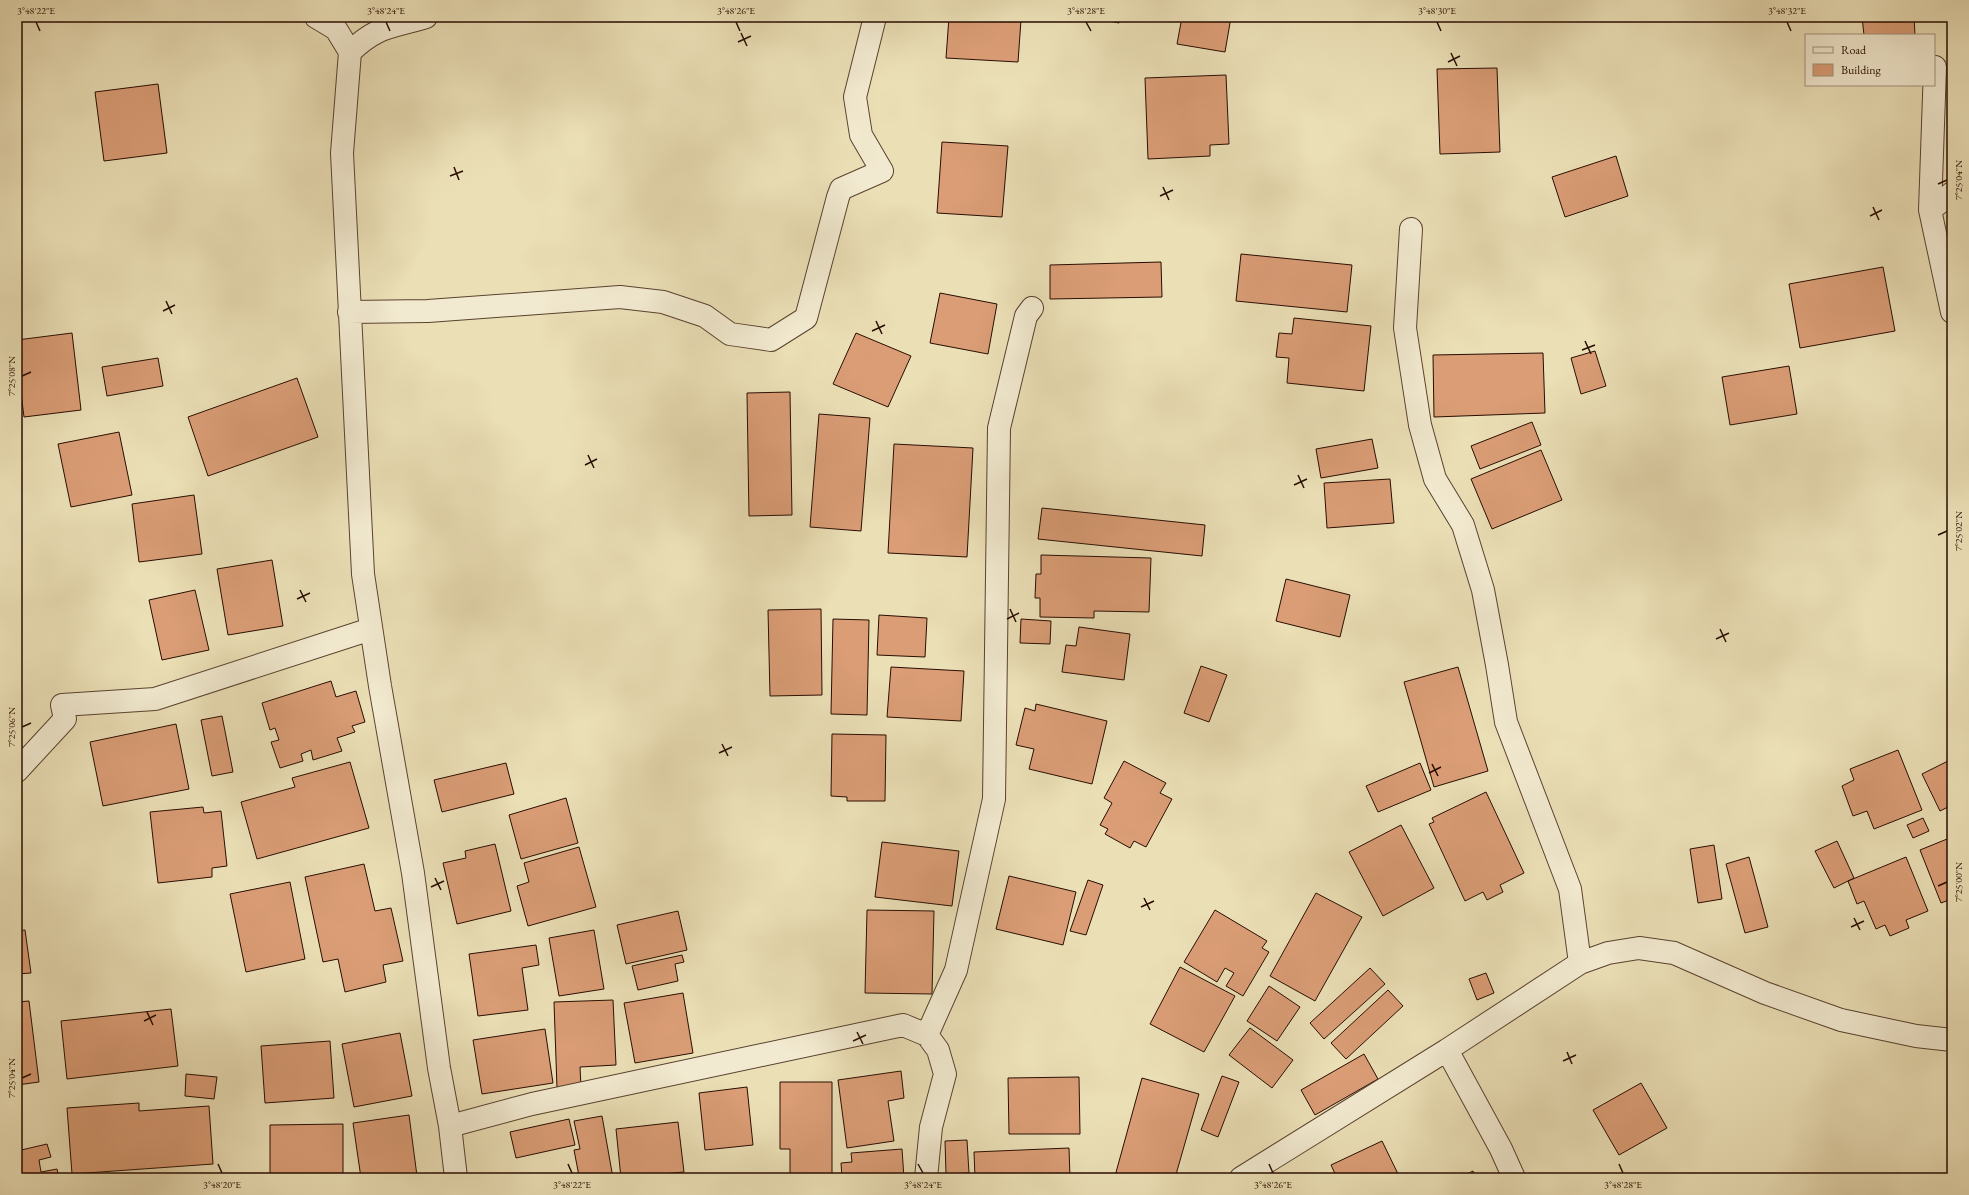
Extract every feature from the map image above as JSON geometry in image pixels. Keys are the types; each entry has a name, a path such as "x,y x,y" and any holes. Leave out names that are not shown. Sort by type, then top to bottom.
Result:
{"street":[{"path":"316,17 336,29 350,52 342,153 363,574 413,873 439,1068 450,1126 456,1178"},
{"path":"350,52 365,38 382,28 426,17"},
{"path":"349,312 428,311 620,297 664,302 705,316 730,334 771,340 806,318 841,188 882,172 861,135 855,97 875,17"},
{"path":"1934,86 1930,210 1952,312"},
{"path":"1930,210 1952,193"},
{"path":"1411,229 1405,328 1420,425 1435,479 1463,525 1483,590 1506,722 1570,889 1580,963"},
{"path":"927,1035 956,970 994,799 999,428 1026,316 1032,308"},
{"path":"17,771 65,719 62,705 155,699 371,629"},
{"path":"1241,1178 1447,1050 1580,963 1608,953 1639,948 1674,954 1765,993 1841,1020 1916,1036 1952,1040"},
{"path":"450,1126 532,1104 903,1025 927,1035 938,1050 945,1074 931,1127 926,1178"},
{"path":"1447,1050 1501,1149 1514,1178"}],"building":[{"path":"949,17 1029,17 1029,21 1021,20 1018,62 946,58"},
{"path":"1090,17 1120,17 1119,23"},
{"path":"1182,17 1231,17 1225,52 1177,44"},
{"path":"1862,17 1914,17 1915,34 1864,34"},
{"path":"1497,68 1500,152 1440,154 1437,69"},
{"path":"1226,75 1229,144 1210,145 1210,156 1148,159 1145,78"},
{"path":"158,84 167,153 104,161 95,92"},
{"path":"942,142 1008,146 1002,217 937,213"},
{"path":"1616,156 1628,196 1565,217 1552,177"},
{"path":"1241,254 1352,265 1347,312 1236,301"},
{"path":"1161,262 1162,297 1050,299 1050,265"},
{"path":"1883,267 1895,331 1800,348 1789,284"},
{"path":"940,293 997,304 988,354 930,343"},
{"path":"1294,318 1371,326 1364,391 1287,383 1289,358 1276,357 1279,333 1292,334"},
{"path":"72,333 81,410 24,417 17,361 17,340"},
{"path":"856,333 911,356 888,407 833,384"},
{"path":"1595,351 1606,386 1581,394 1571,358"},
{"path":"1543,353 1545,413 1434,417 1433,355"},
{"path":"158,358 163,386 107,396 102,367"},
{"path":"1789,366 1797,414 1730,425 1722,377"},
{"path":"297,378 318,437 208,476 188,417"},
{"path":"790,392 792,515 749,516 747,393"},
{"path":"819,414 870,418 861,531 810,527"},
{"path":"1532,422 1541,445 1480,469 1471,446"},
{"path":"119,432 132,495 71,507 58,444"},
{"path":"1372,439 1378,468 1321,478 1316,449"},
{"path":"894,444 973,448 967,557 888,553"},
{"path":"1541,450 1562,500 1492,529 1471,479"},
{"path":"1390,479 1394,523 1327,528 1324,483"},
{"path":"194,495 202,554 139,562 132,504"},
{"path":"1042,508 1205,525 1202,556 1038,539"},
{"path":"1041,555 1151,558 1149,612 1094,611 1094,618 1040,617 1040,598 1035,598 1036,574 1041,574"},
{"path":"272,560 283,626 228,635 217,569"},
{"path":"1286,579 1350,595 1340,637 1276,621"},
{"path":"195,590 209,650 162,660 149,600"},
{"path":"821,609 822,695 770,696 768,610"},
{"path":"879,615 927,618 925,657 877,655"},
{"path":"833,619 869,620 867,715 831,714"},
{"path":"1021,619 1051,621 1050,644 1020,643"},
{"path":"1079,627 1130,634 1124,680 1062,672 1066,645 1076,646"},
{"path":"1201,666 1227,675 1209,722 1184,713"},
{"path":"891,667 964,671 961,721 887,717"},
{"path":"1458,667 1488,771 1434,787 1404,682"},
{"path":"331,681 336,697 356,691 365,722 352,726 355,732 337,738 342,751 313,760 311,750 301,754 303,761 280,768 271,742 279,740 275,728 270,730 262,703"},
{"path":"1036,704 1107,721 1092,784 1029,769 1034,749 1016,745 1025,708 1035,711"},
{"path":"222,716 233,772 212,776 201,720"},
{"path":"176,724 189,789 103,806 90,742"},
{"path":"832,734 886,735 885,801 847,801 847,797 831,796"},
{"path":"1898,750 1922,810 1874,829 1867,811 1853,816 1842,786 1854,780 1850,769"},
{"path":"1952,759 1952,805 1940,811 1922,774"},
{"path":"1124,761 1166,783 1160,793 1172,799 1146,847 1134,841 1130,848 1105,834 1108,829 1100,825 1112,803 1104,798"},
{"path":"350,762 369,828 257,859 241,802 295,787 292,778"},
{"path":"506,763 514,794 442,812 434,780"},
{"path":"1420,763 1431,790 1378,812 1366,786"},
{"path":"1486,792 1524,873 1500,885 1503,892 1487,900 1483,892 1465,901 1429,824 1434,822 1432,818"},
{"path":"566,798 578,843 521,859 509,815"},
{"path":"203,807 204,813 221,811 227,866 212,868 212,877 158,883 150,812"},
{"path":"1923,818 1929,831 1913,838 1907,825"},
{"path":"1401,825 1434,888 1383,916 1349,852"},
{"path":"1952,837 1952,899 1941,903 1920,850"},
{"path":"1837,841 1854,878 1834,888 1815,851"},
{"path":"882,842 959,851 952,906 875,897"},
{"path":"495,844 511,911 457,924 443,863 466,858 465,851"},
{"path":"1714,845 1722,899 1698,903 1690,849"},
{"path":"579,847 596,907 528,926 517,886 529,882 524,863"},
{"path":"1749,857 1768,927 1745,933 1726,864"},
{"path":"1906,857 1928,911 1906,920 1909,928 1890,936 1885,925 1876,929 1864,901 1857,904 1848,881"},
{"path":"364,864 375,911 391,908 403,961 383,965 386,982 345,992 338,959 323,962 305,877"},
{"path":"1009,876 1076,892 1063,945 996,929"},
{"path":"1088,880 1103,885 1086,935 1070,931"},
{"path":"290,882 305,959 246,972 230,894"},
{"path":"1316,893 1362,917 1315,1001 1270,976"},
{"path":"867,910 934,911 932,994 865,993"},
{"path":"1215,910 1267,941 1262,948 1269,952 1243,996 1226,986 1234,973 1225,968 1217,982 1184,962"},
{"path":"678,911 687,950 626,964 617,925"},
{"path":"25,930 31,973 17,974 17,931"},
{"path":"594,930 604,989 559,996 549,938"},
{"path":"536,945 539,965 522,968 528,1010 478,1016 469,954"},
{"path":"682,955 684,962 675,964 678,981 638,990 632,966"},
{"path":"1180,967 1235,996 1204,1052 1150,1024"},
{"path":"1370,968 1385,984 1324,1039 1310,1023"},
{"path":"1486,973 1494,993 1477,1000 1469,979"},
{"path":"1269,986 1300,1007 1277,1041 1247,1021"},
{"path":"1388,990 1403,1006 1346,1059 1331,1043"},
{"path":"683,993 693,1053 635,1063 624,1003"},
{"path":"613,1000 616,1065 580,1067 581,1087 557,1088 554,1002"},
{"path":"29,1001 39,1082 17,1085 17,1002"},
{"path":"171,1009 178,1066 67,1079 61,1021"},
{"path":"1250,1028 1293,1060 1272,1088 1229,1055"},
{"path":"545,1029 553,1083 482,1094 473,1040"},
{"path":"400,1033 412,1096 354,1107 342,1044"},
{"path":"330,1041 334,1098 265,1103 261,1046"},
{"path":"1364,1054 1378,1079 1315,1115 1301,1090"},
{"path":"901,1071 904,1098 888,1101 894,1141 847,1148 838,1080"},
{"path":"186,1074 217,1077 214,1099 185,1096"},
{"path":"1222,1076 1239,1082 1218,1137 1201,1130"},
{"path":"1079,1077 1080,1134 1009,1134 1008,1078"},
{"path":"1142,1078 1199,1094 1175,1178 1122,1178 1115,1176"},
{"path":"780,1082 832,1082 832,1178 790,1178 790,1149 780,1149"},
{"path":"1641,1083 1667,1128 1619,1155 1593,1110"},
{"path":"747,1087 753,1145 705,1150 699,1093"},
{"path":"139,1103 139,1111 209,1106 213,1164 72,1174 67,1108"},
{"path":"409,1115 417,1176 361,1178 353,1123"},
{"path":"602,1116 613,1178 586,1178 586,1174 579,1176 574,1150 580,1149 574,1121"},
{"path":"569,1119 575,1145 516,1158 510,1132"},
{"path":"678,1122 684,1172 621,1178 616,1129"},
{"path":"343,1124 343,1178 270,1178 270,1125"},
{"path":"967,1140 969,1173 946,1174 945,1141"},
{"path":"1382,1141 1400,1178 1337,1178 1331,1165"},
{"path":"47,1144 51,1157 39,1160 41,1172 57,1169 59,1178 17,1178 17,1151"},
{"path":"1069,1148 1070,1178 975,1178 974,1152"},
{"path":"902,1149 904,1178 842,1178 841,1163 852,1162 851,1153"},
{"path":"1473,1171 1476,1178 1459,1178"}]}
